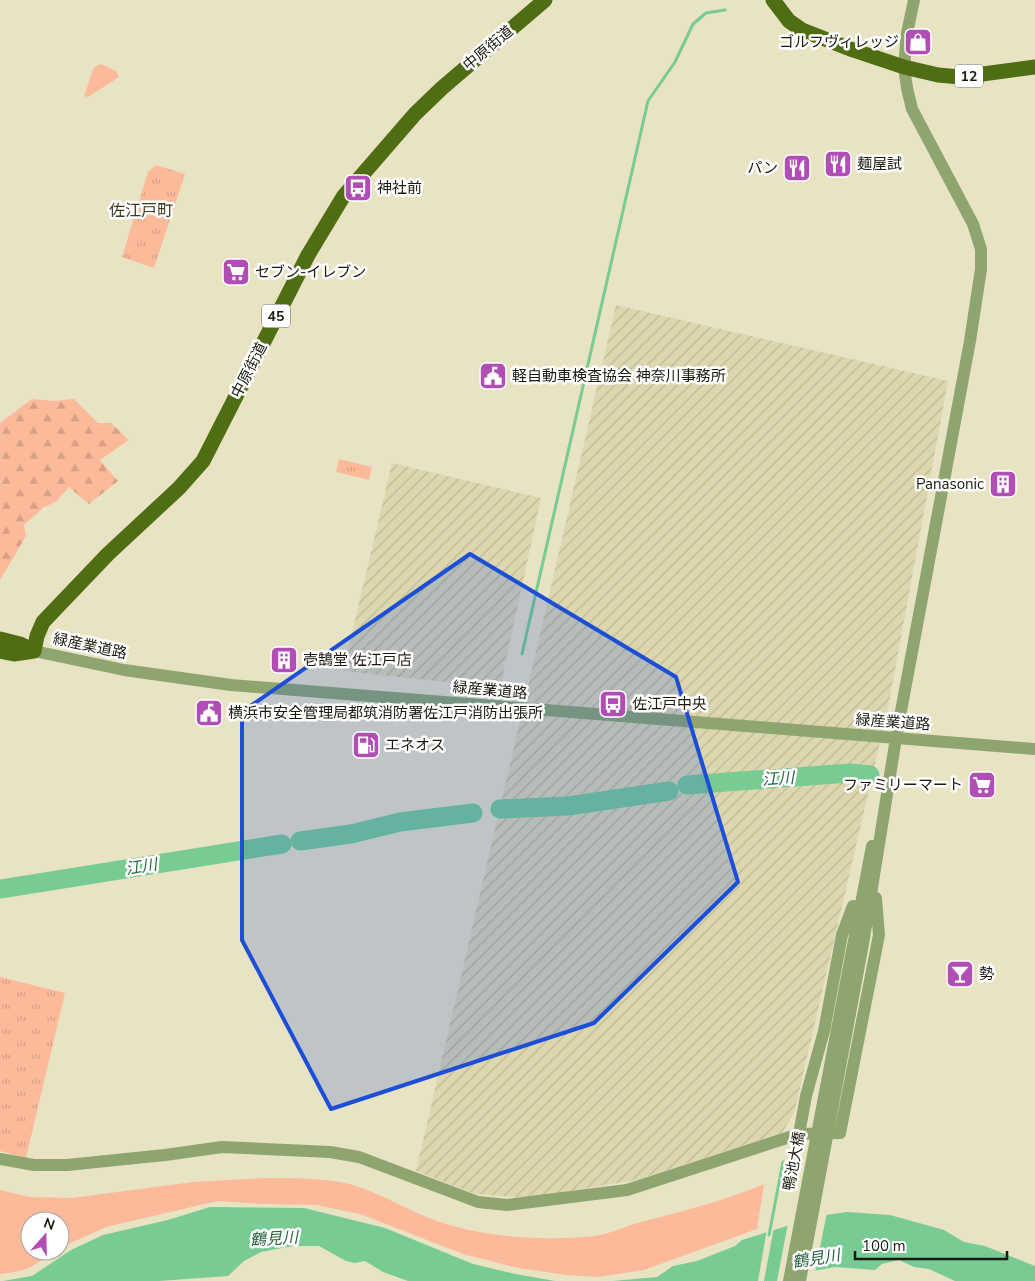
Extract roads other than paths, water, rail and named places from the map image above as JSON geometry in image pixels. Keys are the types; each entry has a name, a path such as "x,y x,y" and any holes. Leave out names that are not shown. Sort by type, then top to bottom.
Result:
{"main road":[{"name":"中原街道","path":"34,651 37,636 43,622 108,554 179,488 203,461 308,255 348,190 415,114 442,88 546,0"},
{"name":"12","path":"774,0 789,21 802,30 904,67 938,75 960,77 1035,67"},
{"path":"0,639 20,644 34,651"},
{"path":"0,652 14,654 34,651"}],"street":[{"path":"838,1048 970,341 980,269 980,249 973,224 912,109 904,67 907,33 914,0"},
{"name":"緑産業道路","path":"34,651 146,674 231,685 1035,749"},
{"path":"0,1159 34,1165 67,1165 166,1156 222,1147 330,1152 359,1157 478,1202 507,1205 627,1190 798,1134 840,1133 879,936 869,878"},
{"path":"798,1134 806,1096 824,1031 842,935 869,878"},
{"name":"鴨池大橋","path":"789,1281 838,1048"},
{"name":"鴨池大橋","path":"800,1281 838,1048"}],"water":[{"name":"鶴見川","path":"210,1207 304,1208 385,1228 473,1264 555,1281 408,1281 383,1272 365,1261 355,1263 346,1261 319,1246 293,1246 261,1252 244,1261 228,1276 159,1281 3,1281 32,1276 54,1261 70,1261 70,1251 103,1235 168,1220"},
{"name":"鶴見川","path":"847,1212 890,1215 944,1230 964,1242 985,1246 1035,1266 1035,1281 955,1281 929,1269 914,1267 899,1260 882,1264 875,1270 835,1267 808,1272 778,1281 613,1281 657,1277 673,1266 697,1261 735,1246 742,1240 819,1216"}],"waterway":[{"path":"522,654 648,101 675,62 693,24 706,13 725,10"},
{"name":"江川","path":"687,785 850,773 870,775"},
{"name":"江川","path":"500,809 568,806 669,791"},
{"name":"江川","path":"300,841 351,834 400,822 473,813"},
{"name":"江川","path":"0,889 282,844"},
{"path":"769,1235 783,1162"}],"place":[{"name":"ゴルフヴィレッジ","path":"918,42"},
{"name":"麺屋試","path":"838,164"},
{"name":"パン","path":"797,168"},
{"name":"神社前","path":"358,188"},
{"name":"セブン-イレブン","path":"236,272"},
{"name":"軽自動車検査協会 神奈川事務所","path":"493,376"},
{"name":"Panasonic","path":"1003,484"},
{"name":"壱鵠堂 佐江戸店","path":"284,660"},
{"name":"佐江戸中央","path":"613,704"},
{"name":"横浜市安全管理局都筑消防署佐江戸消防出張所","path":"209,713"},
{"name":"エネオス","path":"366,745"},
{"name":"ファミリーマート","path":"982,785"},
{"name":"勢","path":"960,974"}],"district":[{"name":"佐江戸町","path":"141,210"}]}
